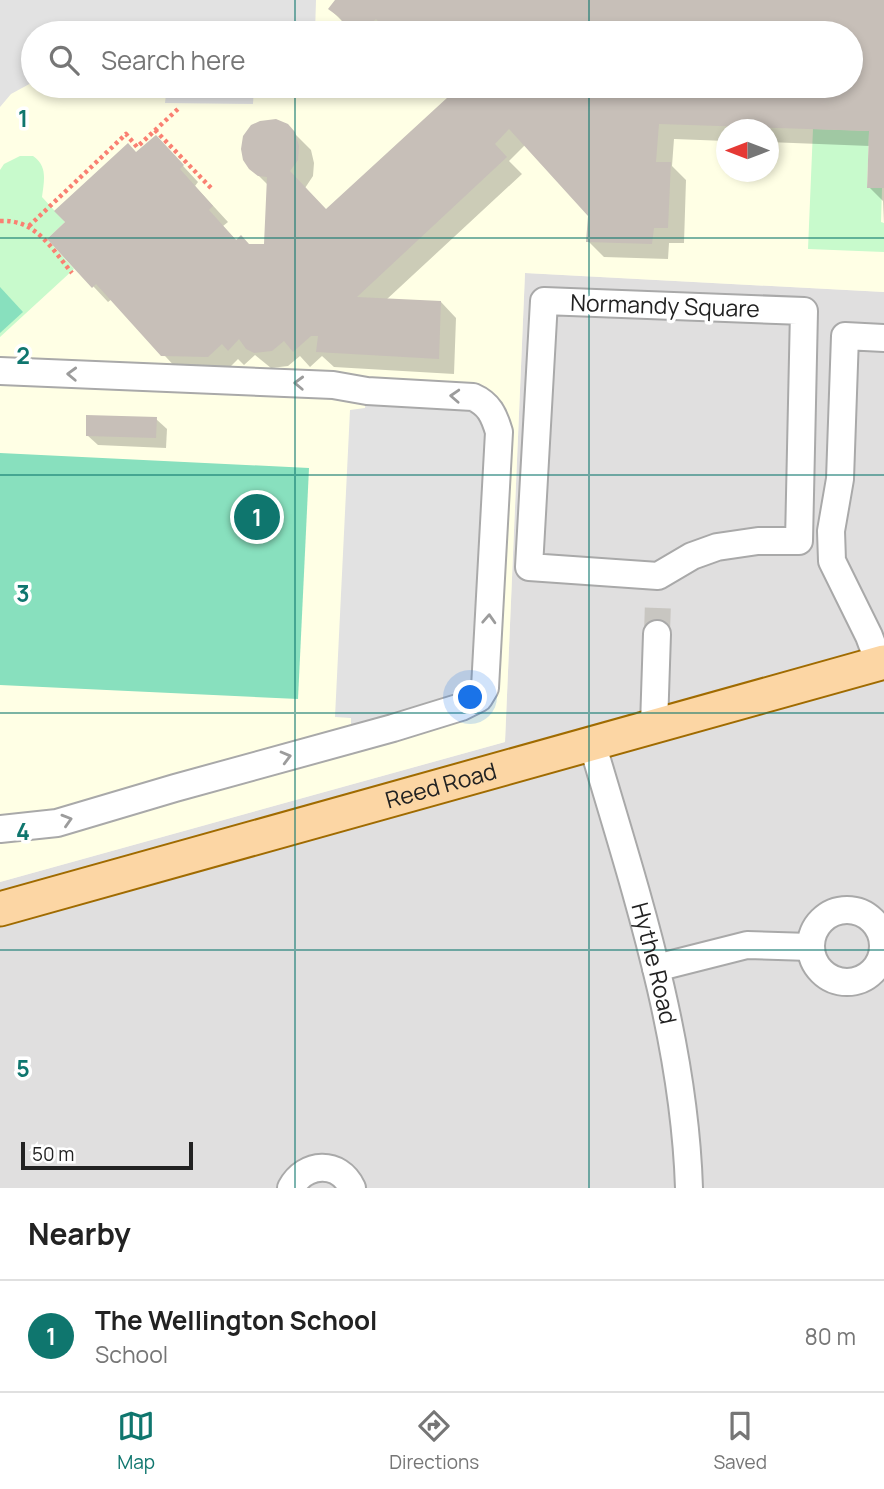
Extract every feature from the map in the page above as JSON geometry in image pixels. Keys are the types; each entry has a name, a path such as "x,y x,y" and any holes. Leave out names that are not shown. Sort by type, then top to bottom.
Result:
{"main road":[{"name":"Reed Road","path":"0,909 881,663"}],"street":[{"name":"Normandy Square","path":"544,301 804,311 799,541 758,541 717,547 692,556 658,589 529,567 544,301"},
{"path":"881,663 832,561 831,531 840,479 845,336 884,338"},
{"path":"0,371 333,385 367,391 473,397 484,401 495,416 499,432 485,688 478,698 461,707 393,729 57,823 0,829"},
{"path":"654,725 657,634"},
{"name":"Hythe Road","path":"592,743 672,1034 688,1148 689,1188"},
{"path":"656,968 747,945 810,947"},
{"path":"291,1188 304,1172 324,1167 343,1175 352,1188"}],"path":[{"path":"29,226 126,134 137,147 179,108"},
{"path":"155,130 212,189"},
{"path":"0,221 14,221 29,226 72,273"}],"shaded area":[{"path":"0,0 884,0 884,292 525,273 505,742 0,882"},
{"path":"0,0 316,0 315,21 21,21 21,89 11,94 0,107"},
{"path":"166,98 253,98 253,104 165,103"},
{"path":"525,273 884,292 884,1188 0,1188 0,882 505,742"},
{"path":"368,384 493,398 493,685 351,728 351,718 335,717 350,410 365,408"}],"green space":[{"path":"813,129 869,131 867,187 882,188 884,252 808,249"},
{"path":"20,156 33,156 41,164 44,174 42,197 65,222 47,239 74,269 0,337 0,170 4,164"},
{"path":"0,287 23,312 0,333"},
{"path":"0,453 309,468 298,699 0,685"}],"building":[{"path":"335,0 884,0 884,188 867,188 869,131 779,128 779,119 716,119 716,126 659,124 656,162 671,162 668,228 654,228 652,244 586,242 588,216 509,129 495,144 507,157 357,297 441,301 439,359 316,352 318,336 311,336 293,352 284,341 272,351 254,353 246,349 239,339 228,351 222,344 208,357 161,356 96,284 92,288 47,239 65,222 54,211 128,143 136,152 156,135 184,165 180,169 213,206 209,210 236,240 241,235 249,244 264,244 267,177 258,176 249,169 243,160 241,149 243,136 251,125 260,121 276,119 288,124 295,132 299,146 298,160 290,171 326,209 447,98 863,98 863,21 342,21 328,9"},
{"path":"86,415 157,417 156,438 86,436"}],"tunnel":[{"path":"657,634 658,601"}],"place":[{"name":"The Wellington School","path":"257,517"}]}
